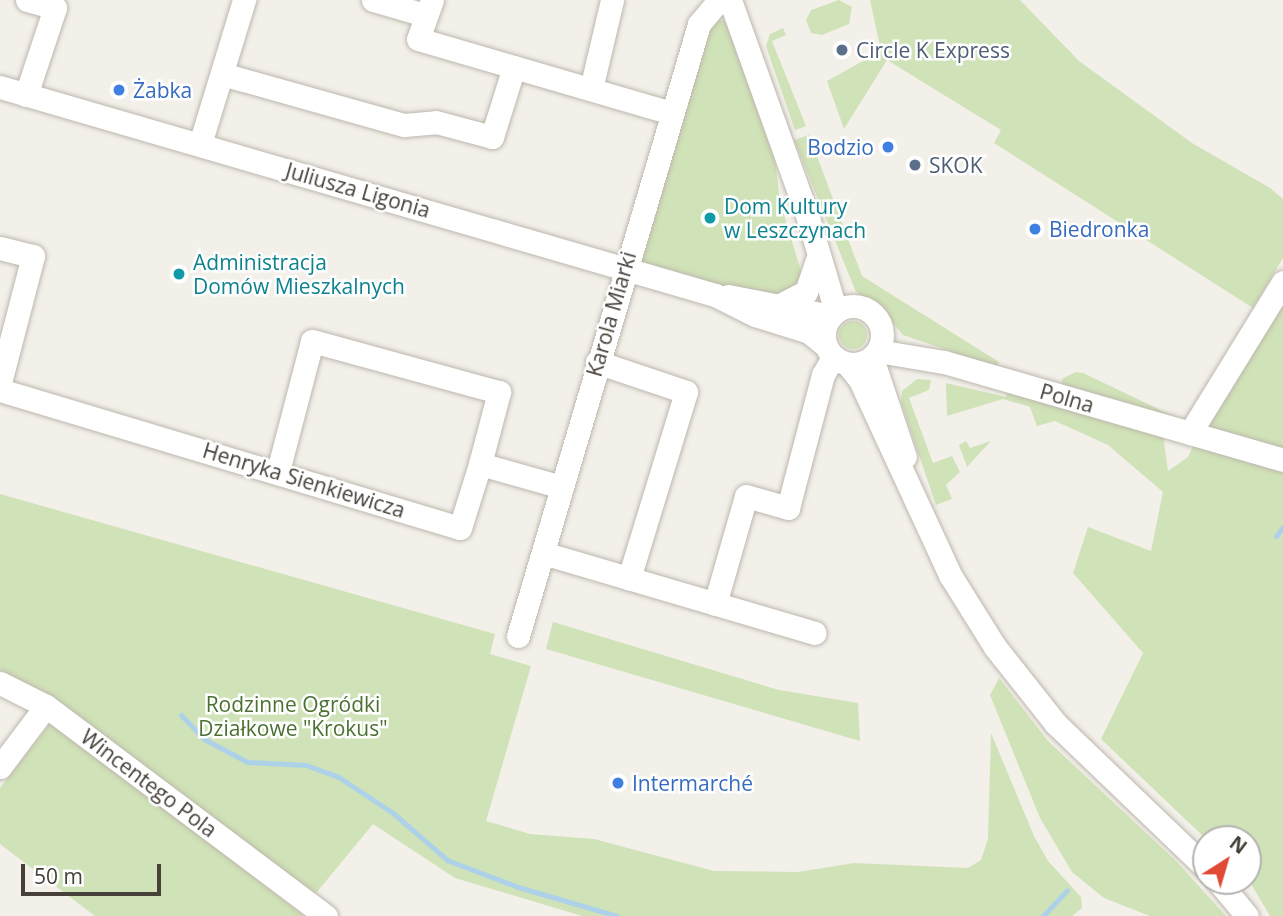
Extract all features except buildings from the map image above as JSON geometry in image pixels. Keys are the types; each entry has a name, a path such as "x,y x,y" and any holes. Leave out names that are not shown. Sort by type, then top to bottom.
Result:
{"street":[{"path":"26,95 55,8 27,0"},
{"path":"200,144 244,0"},
{"path":"373,0 428,8 418,39 671,113"},
{"path":"591,89 612,0"},
{"name":"Karola Miarki","path":"518,636 624,268 699,24 719,0"},
{"path":"730,0 808,218 845,292 858,306 877,319 882,388 922,514"},
{"path":"222,74 404,125 436,121 492,137 514,67"},
{"name":"Juliusza Ligonia","path":"0,87 715,295 831,316"},
{"path":"715,604 746,496 788,508 820,384 835,355 831,316 833,302 817,260 808,218"},
{"path":"0,247 33,256 0,383"},
{"path":"780,305 806,292 817,260"},
{"path":"1190,433 1283,282"},
{"name":"Juliusza Ligonia","path":"715,295 755,315 809,332 835,355"},
{"path":"831,316 843,307 858,306"},
{"path":"278,471 312,341 499,392 480,464 562,487"},
{"path":"835,355 877,348"},
{"name":"Polna","path":"877,348 906,359 944,362"},
{"name":"Polna","path":"877,348 944,362 1283,460"},
{"path":"835,355 860,380 966,603 1025,686 1079,748 1192,855"},
{"path":"882,388 889,373 906,359"},
{"path":"597,362 686,392 629,578"},
{"name":"Henryka Sienkiewicza","path":"0,390 278,471 460,528 480,464"},
{"path":"543,552 814,633"},
{"name":"Wincentego Pola","path":"0,683 46,706 326,916"},
{"path":"0,767 46,706"},
{"path":"1230,895 1247,916"}],"green space":[{"path":"839,0 852,7 849,24 822,35 811,33 806,20 811,10"},
{"path":"870,0 1020,0 1079,61 1192,143 1270,188 1283,199 1283,258 1253,308 994,143 1001,130 887,60 844,129 827,81 881,51"},
{"path":"714,19 728,22 774,151 780,202 804,281 784,298 699,281 641,264 636,256 705,29"},
{"path":"783,28 786,35 772,41 806,126 795,130 766,46 770,34"},
{"path":"809,135 862,276 999,362 997,367 903,335 882,309 856,292 794,140"},
{"path":"1283,288 1283,916 1270,916 1258,895 1262,895 1262,825 1192,826 1101,739 1143,653 1073,573 1088,527 1151,551 1163,492 1108,445 1055,421 1037,426 1030,407 1003,399 947,416 946,383 1006,397 1008,391 1163,434 1168,471 1188,457 1226,379"},
{"path":"853,321 863,325 867,335 863,345 853,349 843,345 839,335 843,325"},
{"path":"1076,372 1171,415 1166,418 1060,387 1063,378"},
{"path":"917,379 931,380 929,390 909,398 933,463 952,456 960,472 946,485 952,499 936,505 901,402 902,391"},
{"path":"966,441 970,448 991,441 967,467 959,445"},
{"name":"Rodzinne Ogródki Działkowe \"Krokus\"","path":"0,494 495,634 490,654 531,666 486,821 530,834 594,839 714,871 798,872 854,863 968,868 981,860 988,839 991,733 1034,836 1048,861 1081,897 1082,908 1072,916 582,916 455,878 373,824 312,898 0,675"},
{"path":"553,622 779,690 858,703 860,741 546,649"},
{"path":"999,678 1048,741 1192,879 1192,895 1207,895 1226,916 1150,916 1104,898 1072,872 1040,818 990,695"},
{"path":"52,721 304,916 95,916 0,844 0,788"}],"waterway":[{"path":"1276,536 1283,527"},
{"path":"181,715 204,739 247,762 306,765 337,776 393,813 447,860 518,887 617,916"},
{"path":"1043,916 1067,890"}],"place":[{"name":"Circle K Express","path":"842,50"},
{"name":"Żabka","path":"119,90"},
{"name":"Bodzio","path":"888,147"},
{"name":"SKOK","path":"915,165"},
{"name":"Dom Kultury w Leszczynach","path":"710,218"},
{"name":"Biedronka","path":"1035,229"},
{"name":"Administracja Domów Mieszkalnych","path":"179,274"},
{"name":"Intermarché","path":"618,783"}]}
